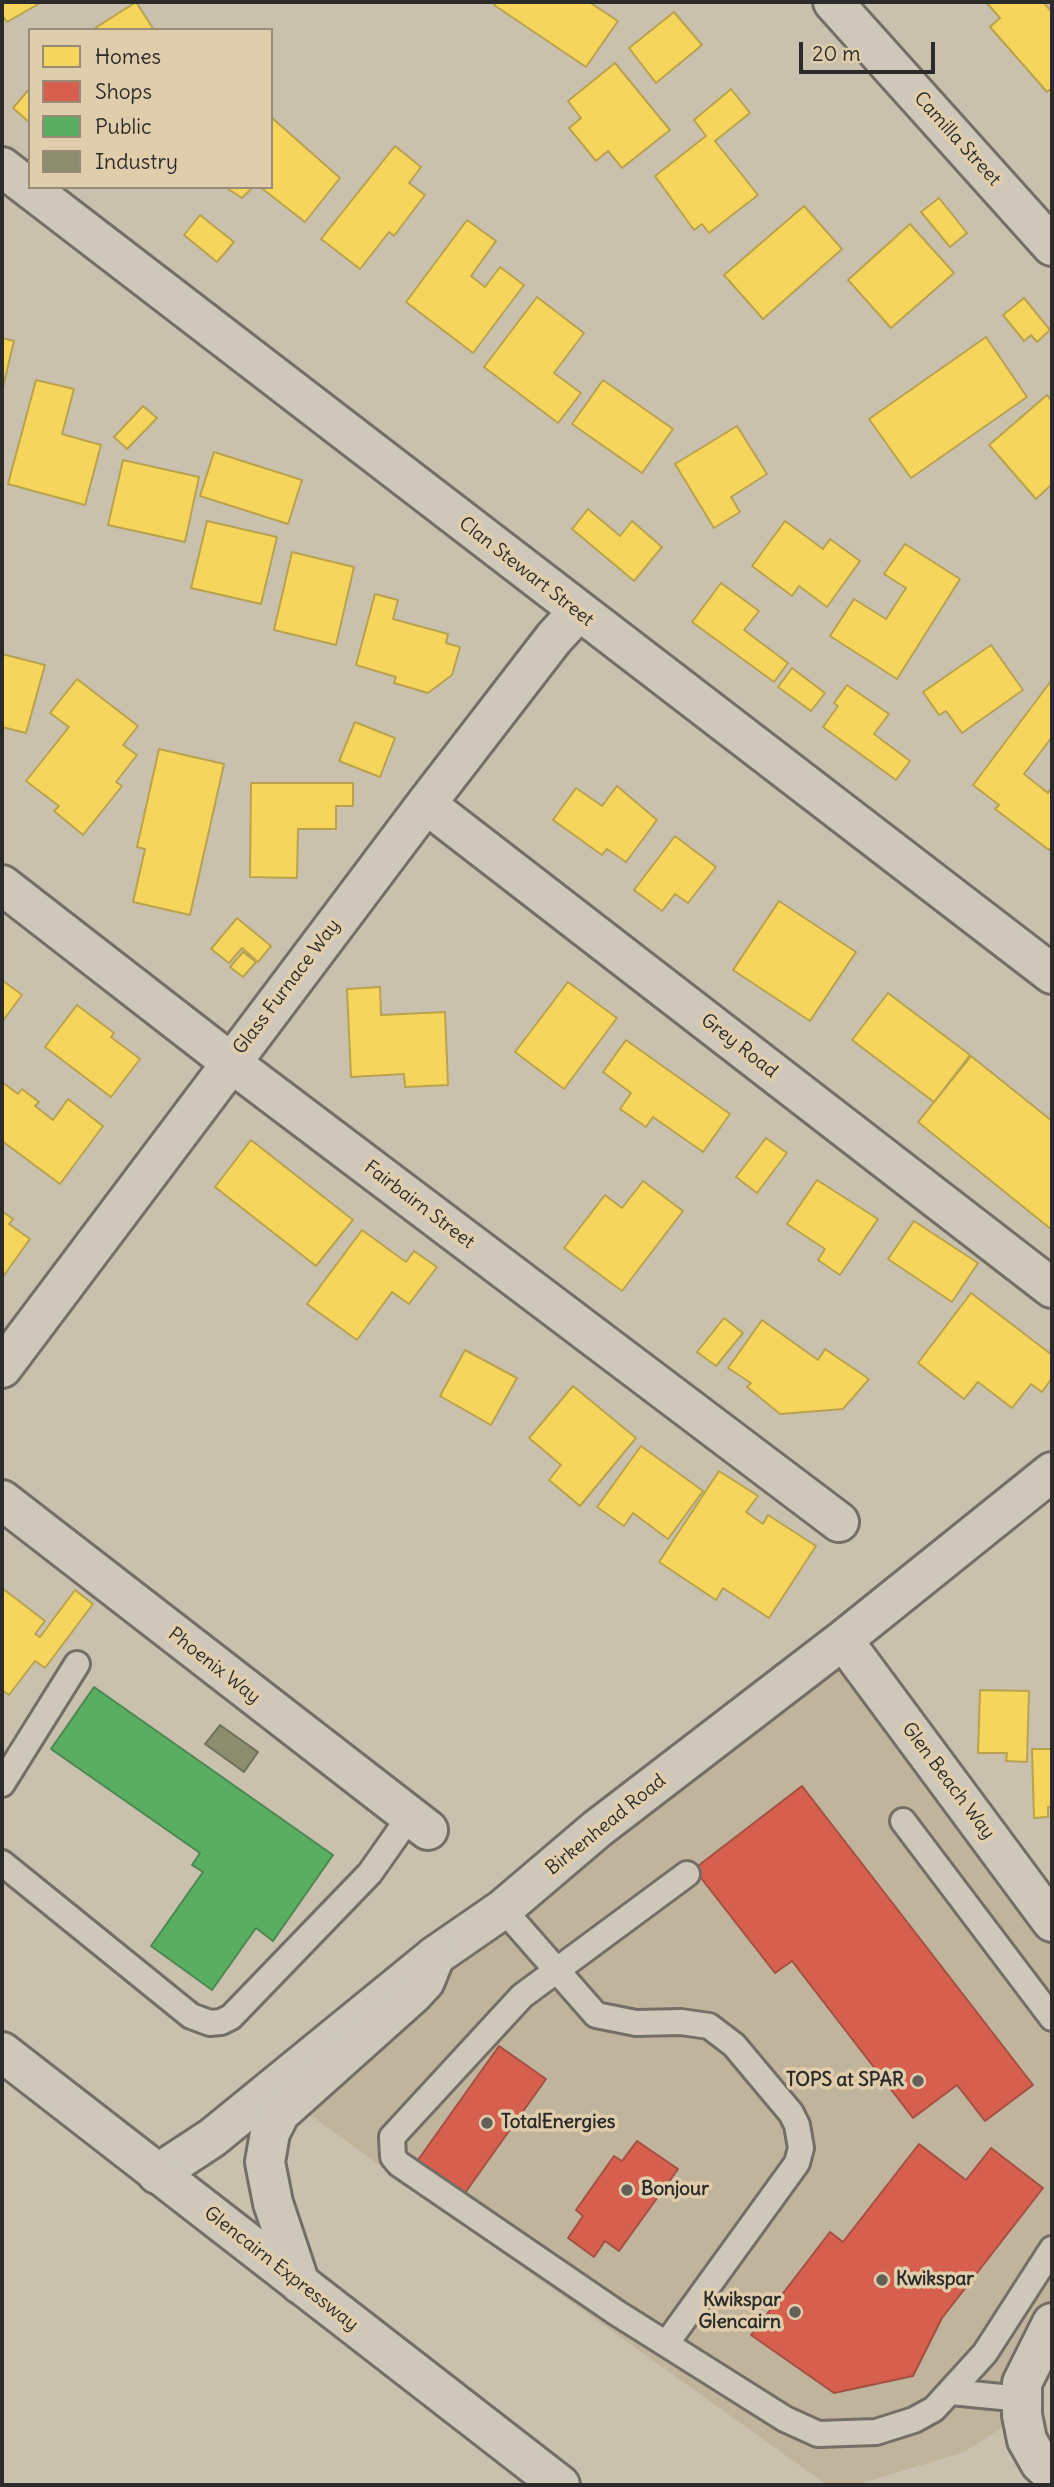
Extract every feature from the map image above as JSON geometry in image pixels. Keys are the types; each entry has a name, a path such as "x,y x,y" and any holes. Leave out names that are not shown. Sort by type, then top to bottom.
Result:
{"street":[{"name":"Camilla Street","path":"833,2 1052,246"},
{"name":"Clan Stewart Street","path":"2,167 28,187"},
{"name":"Clan Stewart Street","path":"30,189 1052,974"},
{"name":"Glass Furnace Way","path":"2,1368 426,804 554,638 578,612"},
{"name":"Grey Road","path":"426,804 1052,1288"},
{"name":"Fairbairn Street","path":"2,885 230,1062 839,1521"},
{"name":"Birkenhead Road","path":"158,2174 212,2138 435,1956 503,1909 597,1829 843,1640 1052,1472"},
{"name":"Phoenix Way","path":"2,1500 419,1823"},
{"name":"Glen Beach Way","path":"843,1640 1052,1922"},
{"path":"300,2284 273,2203 265,2162 270,2133 280,2113 413,1994 425,1981 435,1956"},
{"name":"Glencairn Expressway","path":"2,2052 561,2485"},
{"path":"1052,2323 1022,2383 1027,2440 1040,2463 1052,2474"}],"lane":[{"path":"2,1784 77,1664"},
{"path":"903,1821 1052,2018"},
{"path":"2,1863 191,2016 210,2023 221,2022 231,2017 419,1823"},
{"path":"687,1874 522,1996 392,2137 393,2157 411,2172 666,2344 785,2419 818,2434 876,2432 914,2420 934,2409 985,2353 1052,2249"},
{"path":"503,1909 596,2015 636,2023 695,2022 723,2035 791,2113 801,2135 797,2163 666,2344"},
{"path":"951,2392 1022,2399"}],"shaded area":[{"path":"843,1640 1052,1922 1052,2323 1022,2415 964,2452 856,2485 827,2485 272,2088"}],"building: Homes":[{"path":"2,2 42,2 7,22 2,15"},
{"path":"136,2 153,28 95,28"},
{"path":"497,2 589,2 618,21 586,67 494,5"},
{"path":"986,2 1043,2 1052,12 1052,88 1047,92 990,27 1000,18"},
{"path":"674,12 702,45 656,83 629,48"},
{"path":"615,63 670,130 622,168 608,151 596,161 569,128 581,118 568,101"},
{"path":"731,89 750,113 715,141 758,195 709,233 702,224 694,230 655,176 706,136 694,120"},
{"path":"28,90 28,121 13,108"},
{"path":"273,119 340,178 305,222 263,189 273,189"},
{"path":"395,146 421,167 409,183 425,195 394,236 389,232 360,269 321,239"},
{"path":"228,189 251,189 242,198"},
{"path":"939,198 967,233 950,247 921,212"},
{"path":"804,206 842,249 763,319 724,275"},
{"path":"200,215 234,242 217,262 184,235"},
{"path":"467,220 496,241 471,276 485,287 500,267 524,285 473,353 406,302"},
{"path":"910,224 954,273 891,328 848,280"},
{"path":"537,297 584,333 554,373 581,393 558,423 484,367"},
{"path":"1024,298 1050,330 1037,342 1031,335 1024,341 1003,315"},
{"path":"986,337 1027,397 911,478 869,419"},
{"path":"2,338 14,341 2,391"},
{"path":"36,380 74,389 62,434 101,445 85,505 8,484"},
{"path":"603,380 673,429 642,473 572,424"},
{"path":"1047,395 1052,401 1052,484 1036,499 989,445"},
{"path":"143,406 157,418 127,449 114,437"},
{"path":"737,426 767,474 731,497 740,512 714,528 675,464"},
{"path":"214,452 302,480 288,524 200,496"},
{"path":"123,460 199,477 185,542 108,525"},
{"path":"588,509 620,536 632,521 662,547 634,581 572,529"},
{"path":"207,521 277,537 261,604 191,588"},
{"path":"785,521 823,549 830,539 860,561 827,607 799,586 792,596 752,566"},
{"path":"905,544 960,579 897,679 830,636 854,599 886,619 906,588 884,574"},
{"path":"292,552 354,567 336,645 274,630"},
{"path":"721,583 759,611 744,630 788,663 774,682 692,622"},
{"path":"375,594 398,600 393,619 448,634 446,643 460,647 452,675 428,693 394,683 396,677 356,665"},
{"path":"991,645 1023,690 962,733 946,711 939,715 923,692"},
{"path":"2,654 45,665 26,733 2,727"},
{"path":"792,668 825,693 811,711 778,687"},
{"path":"77,679 138,726 123,745 137,755 116,782 122,786 83,835 54,811 59,806 26,781 69,727 50,713"},
{"path":"1051,681 1052,737 1024,774 1048,793 1052,786 1052,846 1049,850 995,809 999,805 973,785"},
{"path":"847,685 889,714 874,734 910,761 896,780 823,727 838,706 834,703"},
{"path":"355,722 395,738 380,777 339,761"},
{"path":"159,749 224,764 190,915 133,902 145,849 137,847"},
{"path":"251,783 353,783 353,806 336,806 336,829 298,829 297,878 250,877"},
{"path":"617,786 657,820 626,862 607,849 602,855 553,820 576,788 602,806"},
{"path":"675,836 716,867 688,903 675,894 662,911 634,890"},
{"path":"779,901 856,952 810,1021 733,970"},
{"path":"237,918 271,946 258,962 242,948 229,963 211,949"},
{"path":"243,952 256,962 243,977 230,967"},
{"path":"2,980 22,995 2,1022"},
{"path":"568,982 617,1018 564,1089 515,1052"},
{"path":"380,987 381,1015 445,1012 448,1085 405,1087 404,1074 351,1077 347,989"},
{"path":"888,993 970,1055 934,1102 852,1040"},
{"path":"77,1005 114,1033 111,1037 140,1059 111,1097 45,1047"},
{"path":"626,1040 730,1114 703,1152 653,1117 646,1127 620,1109 631,1093 603,1072"},
{"path":"971,1056 1052,1121 1052,1230 918,1122"},
{"path":"2,1082 18,1094 22,1089 39,1102 35,1106 53,1120 68,1099 103,1126 60,1184 2,1141"},
{"path":"766,1138 787,1153 757,1193 736,1177"},
{"path":"251,1140 353,1220 316,1266 215,1187"},
{"path":"817,1180 878,1219 840,1275 818,1260 825,1249 787,1224"},
{"path":"643,1181 683,1211 622,1291 564,1248 605,1195 622,1208"},
{"path":"2,1211 13,1219 9,1224 30,1239 2,1278"},
{"path":"914,1221 978,1263 952,1302 888,1259"},
{"path":"362,1230 406,1262 414,1251 437,1267 409,1304 392,1292 357,1340 307,1304"},
{"path":"971,1293 1052,1355 1052,1378 1042,1392 1031,1384 1012,1408 978,1382 964,1399 918,1363"},
{"path":"724,1318 743,1333 716,1366 697,1352"},
{"path":"762,1320 818,1360 825,1349 869,1379 843,1409 780,1414 747,1387 751,1383 728,1368"},
{"path":"465,1350 517,1378 491,1425 440,1396"},
{"path":"573,1386 636,1438 580,1506 549,1480 561,1465 529,1438"},
{"path":"641,1446 703,1491 668,1539 633,1513 624,1526 597,1507"},
{"path":"719,1471 758,1496 746,1512 763,1524 768,1515 816,1546 769,1618 723,1588 716,1600 659,1562"},
{"path":"2,1588 45,1621 35,1634 40,1637 75,1590 93,1604 45,1668 35,1661 9,1695 2,1690"},
{"path":"980,1690 1029,1691 1027,1762 1006,1761 1007,1753 978,1753"},
{"path":"1032,1749 1052,1749 1052,1807 1048,1807 1048,1817 1034,1818"}],"building: Shops":[{"path":"802,1786 1033,2085 985,2121 957,2085 913,2118 792,1961 775,1973 694,1869"},
{"path":"499,2046 546,2079 460,2200 413,2167"},
{"name":"Bonjour","path":"637,2141 678,2169 619,2251 605,2241 594,2257 568,2238 583,2216 576,2210 614,2156 622,2161"},
{"name":"Kwikspar","path":"919,2144 966,2180 991,2148 1043,2188 942,2318 913,2376 834,2393 751,2335 830,2232 843,2242"}],"building: Public":[{"path":"94,1687 333,1855 273,1941 256,1928 212,1990 151,1946 203,1872 192,1865 200,1853 51,1749"}],"building: Industry":[{"path":"220,1725 258,1752 244,1772 205,1744"}],"place":[{"name":"TOPS at SPAR","path":"918,2081"},
{"name":"TotalEnergies","path":"487,2123"},
{"name":"Bonjour","path":"627,2190"},
{"name":"Kwikspar","path":"882,2280"},
{"name":"Kwikspar Glencairn","path":"795,2312"}]}
